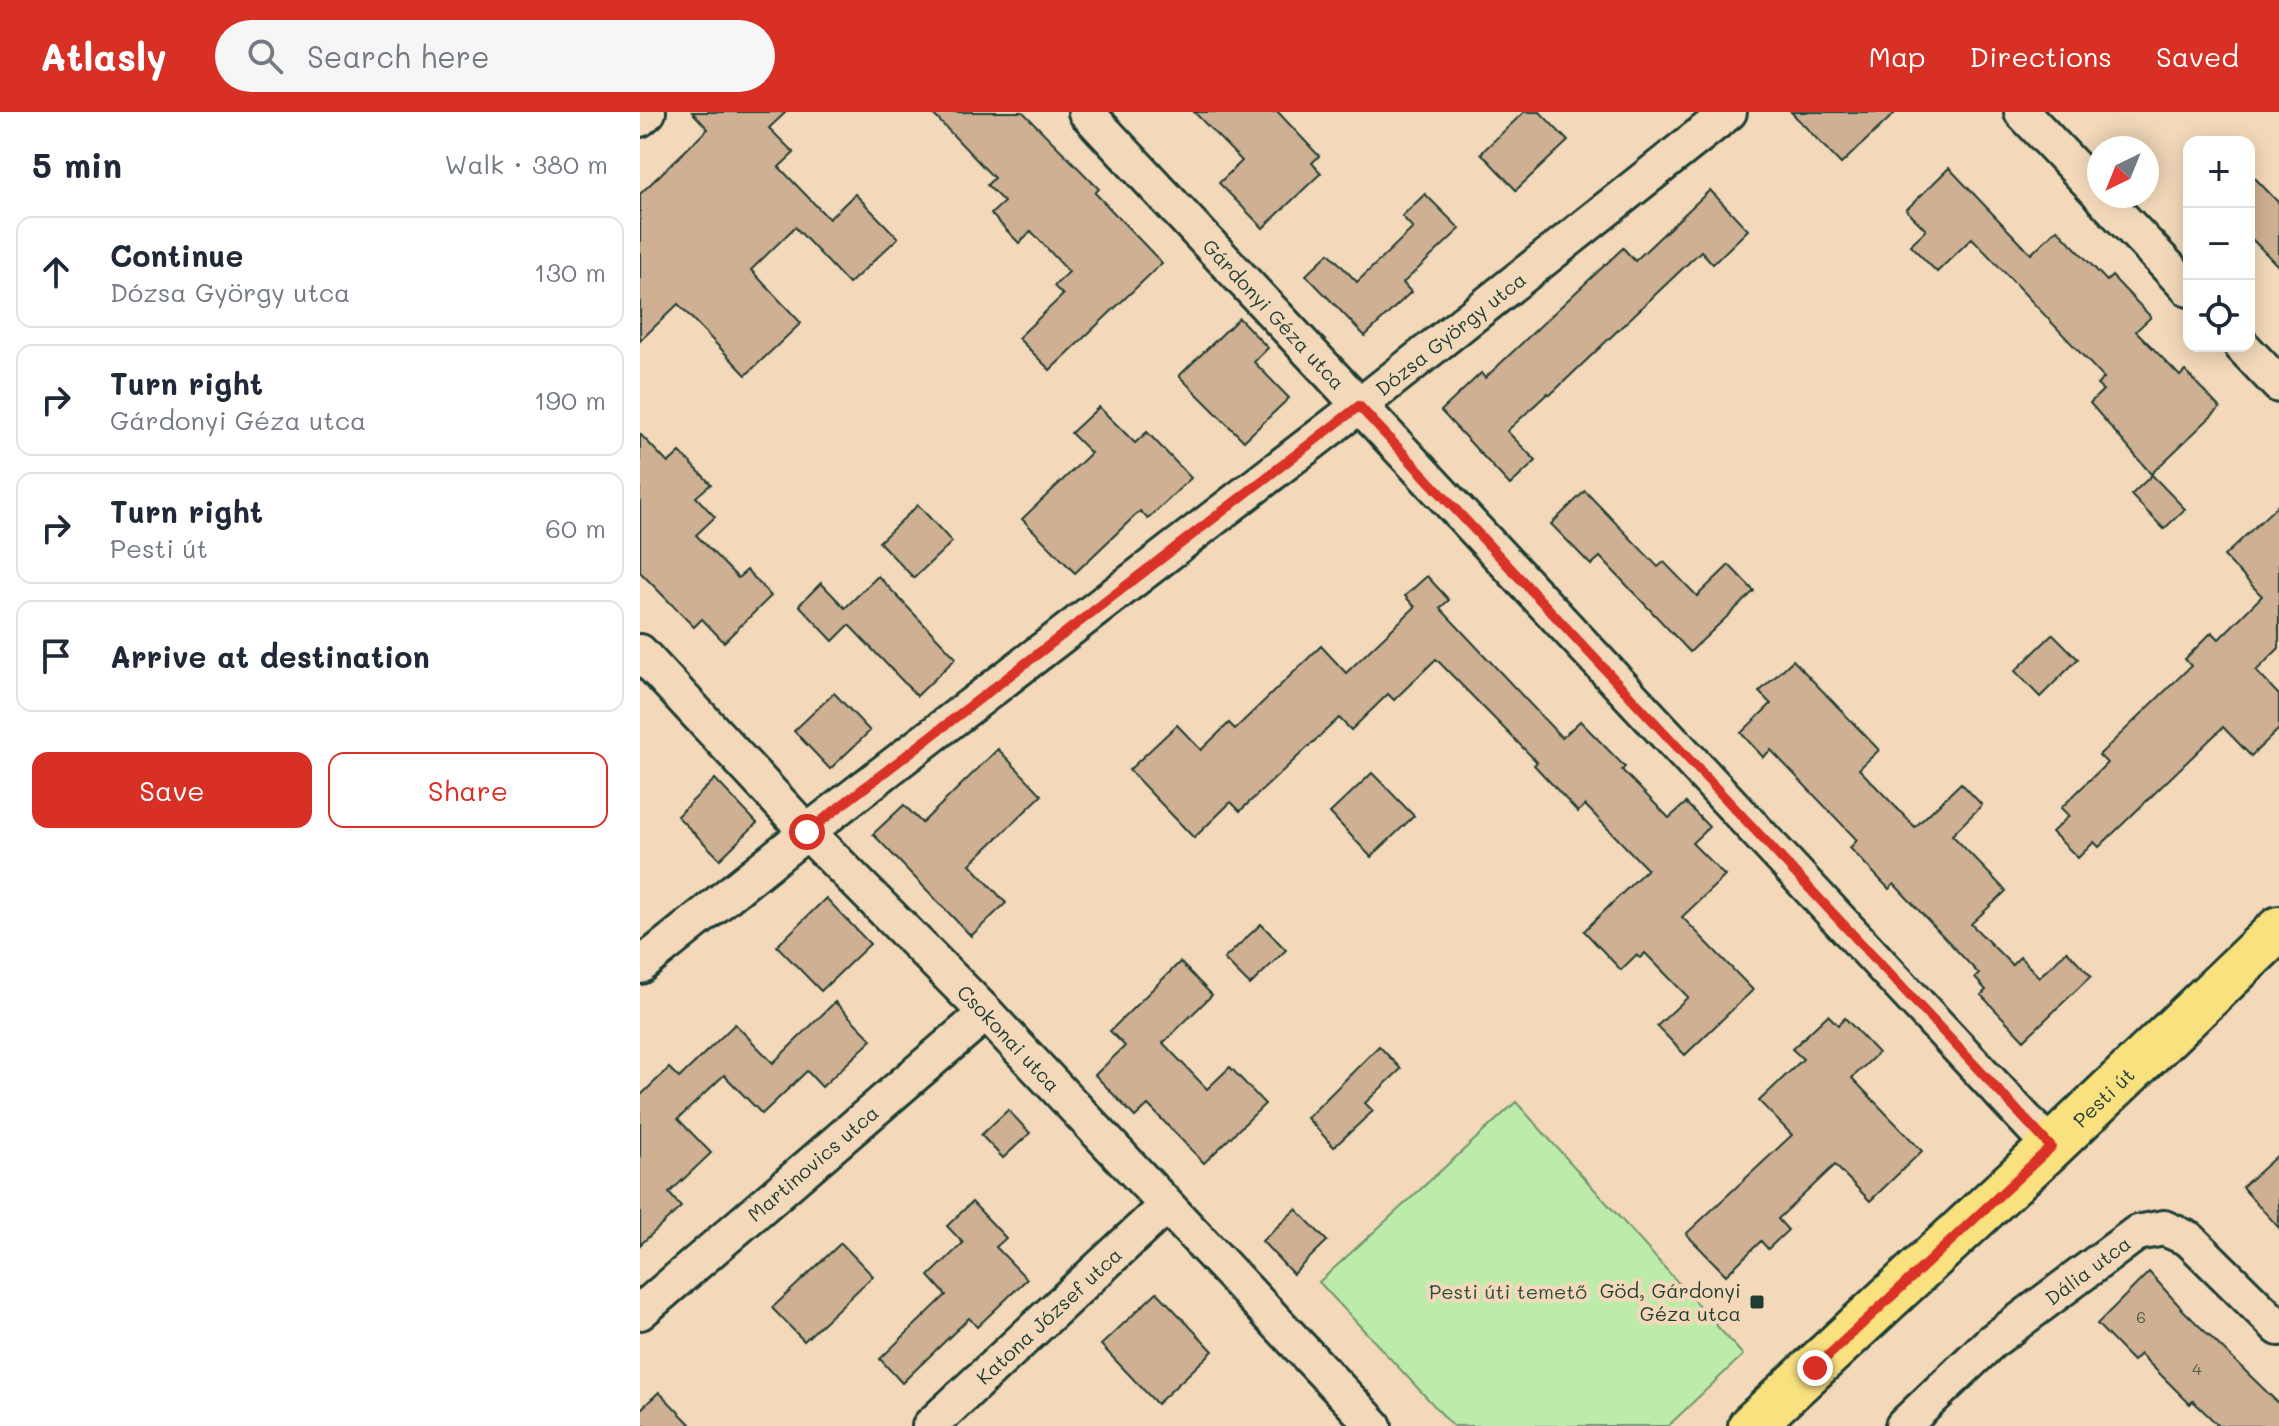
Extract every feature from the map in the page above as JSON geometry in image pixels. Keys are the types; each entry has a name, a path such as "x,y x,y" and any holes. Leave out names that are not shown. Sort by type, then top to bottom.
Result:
{"main road":[{"name":"Pesti út","path":"1751,1426 2051,1147 2279,929"}],"street":[{"path":"640,119 648,112"},
{"name":"Gárdonyi Géza utca","path":"1086,112 2051,1147"},
{"name":"Dózsa György utca","path":"640,966 807,832 1359,406 1729,112"},
{"path":"2022,112 2087,181"},
{"path":"2112,208 2183,283"},
{"path":"2248,352 2279,385"},
{"name":"Csokonai utca","path":"640,652 807,832 986,1013 1374,1426"},
{"name":"Martinovics utca","path":"640,1312 986,1013"},
{"name":"Katona József utca","path":"930,1426 1166,1206"},
{"name":"Dália utca","path":"1903,1426 1991,1342 2137,1233 2164,1228 2189,1239 2279,1328"}],"green space":[{"name":"Pesti úti temető","path":"1516,1102 1743,1355 1668,1426 1453,1426 1319,1282"}],"building":[{"path":"692,112 786,112 769,128 794,153 779,167 829,219 855,194 898,238 849,284 795,227 751,270 801,323 746,375 678,304 640,341 640,194 708,129"},
{"path":"931,112 1023,112 1099,189 1095,193 1162,263 1050,370 1018,338 1063,295 1054,286 1069,272 1031,231 1019,243 991,214 1004,202 987,185 994,178"},
{"path":"1194,112 1278,112 1319,156 1312,163 1321,173 1263,228 1219,183 1242,161"},
{"path":"1524,112 1540,112 1568,141 1516,190 1481,153"},
{"path":"1791,112 1896,112 1841,164"},
{"path":"1949,168 2031,254 2057,229 2107,281 2112,276 2151,317 2136,331 2180,376 2185,371 2220,408 2151,474 2090,403 2103,390 2097,385 2104,378 1972,238 1937,272 1910,245 1926,230 1906,210"},
{"path":"2255,178 2279,203 2279,267 2255,242"},
{"path":"1710,190 1748,230 1713,264 1701,251 1550,395 1548,393 1507,431 1536,461 1510,485 1441,411 1481,373 1485,378 1623,248 1635,261"},
{"path":"1425,194 1460,229 1403,283 1411,292 1365,336 1306,275 1329,253 1357,282 1413,228 1402,216"},
{"path":"1239,318 1268,348 1254,362 1289,398 1244,441 1179,376"},
{"path":"1099,407 1135,443 1147,432 1191,478 1148,519 1140,511 1075,573 1022,519 1091,453 1071,433"},
{"path":"640,434 668,463 680,452 711,484 696,497 715,517 696,535 738,578 747,570 771,596 724,642 702,619 694,627 640,572"},
{"path":"2152,475 2185,509 2164,529 2131,495"},
{"path":"1585,491 1658,567 1664,562 1697,596 1729,565 1754,591 1690,652 1600,557 1591,565 1551,524"},
{"path":"2279,504 2279,648 2256,671 2279,695 2279,729 2251,756 2223,727 2099,847 2094,842 2078,858 2052,832 2069,816 2061,808 2107,763 2099,755 2191,666 2185,659 2212,632 2219,639 2262,596 2224,556"},
{"path":"918,505 952,542 914,578 879,542"},
{"path":"878,576 956,658 917,696 849,625 833,641 799,605 821,583 845,608"},
{"path":"1427,576 1449,600 1440,608 1562,738 1580,721 1669,818 1686,803 1709,827 1692,843 1725,876 1682,917 1753,990 1685,1055 1657,1026 1688,997 1645,953 1640,958 1636,955 1621,970 1584,931 1647,869 1585,805 1578,812 1534,765 1537,762 1436,659 1394,700 1388,694 1351,730 1339,718 1240,811 1231,802 1194,838 1129,770 1177,725 1201,750 1229,723 1235,729 1321,646 1346,673 1415,607 1405,596"},
{"path":"2053,634 2078,659 2040,697 2015,671"},
{"path":"1793,660 1879,750 1859,769 1915,827 1961,783 1982,805 1952,835 2006,891 1971,924 2012,965 2020,957 2039,977 2067,951 2091,976 2024,1040 1981,995 1986,990 1975,978 1979,974 1894,884 1889,889 1850,848 1857,840 1771,750 1763,757 1741,733 1771,704 1759,692"},
{"path":"834,693 870,731 830,769 794,731"},
{"path":"998,749 1042,795 970,864 1006,903 971,936 873,834 904,805 922,823"},
{"path":"1372,773 1414,816 1371,857 1330,813"},
{"path":"715,779 757,823 720,859 677,816"},
{"path":"826,898 870,944 821,991 777,946"},
{"path":"1261,924 1286,950 1250,985 1224,959"},
{"path":"1180,962 1212,995 1163,1043 1207,1089 1230,1067 1265,1104 1204,1163 1148,1105 1135,1117 1095,1075 1125,1046 1110,1031"},
{"path":"835,1002 872,1040 822,1087 807,1071 762,1114 724,1075 678,1119 711,1153 669,1193 681,1207 640,1245 640,1096 669,1068 679,1078 735,1024 773,1063"},
{"path":"1828,1015 1838,1025 1845,1018 1878,1053 1852,1078 1922,1151 1870,1201 1835,1165 1778,1219 1788,1230 1768,1249 1761,1241 1726,1275 1686,1234 1792,1135 1759,1101 1803,1059 1792,1049"},
{"path":"1379,1046 1401,1069 1365,1103 1373,1111 1334,1147 1307,1118"},
{"path":"1008,1110 1030,1133 1003,1158 981,1135"},
{"path":"2279,1154 2279,1228 2242,1187"},
{"path":"972,1202 1006,1238 996,1247 1027,1279 977,1327 969,1318 902,1383 880,1359 946,1295 929,1276 963,1243 947,1226"},
{"path":"1296,1209 1327,1241 1293,1274 1262,1241"},
{"path":"841,1243 873,1276 804,1341 772,1308"},
{"path":"2149,1272 2183,1310 2279,1404 2279,1426 2219,1426 2193,1401 2190,1404 2140,1354 2133,1361 2097,1324"},
{"path":"1157,1292 1213,1351 1157,1404 1101,1345"},
{"path":"659,1392 692,1426 640,1426 640,1410"}],"place":[{"name":"Göd, Gárdonyi Géza utca","path":"1757,1302"}],"route":[{"path":"807,832 1359,406 2051,1147 1815,1368"}]}
